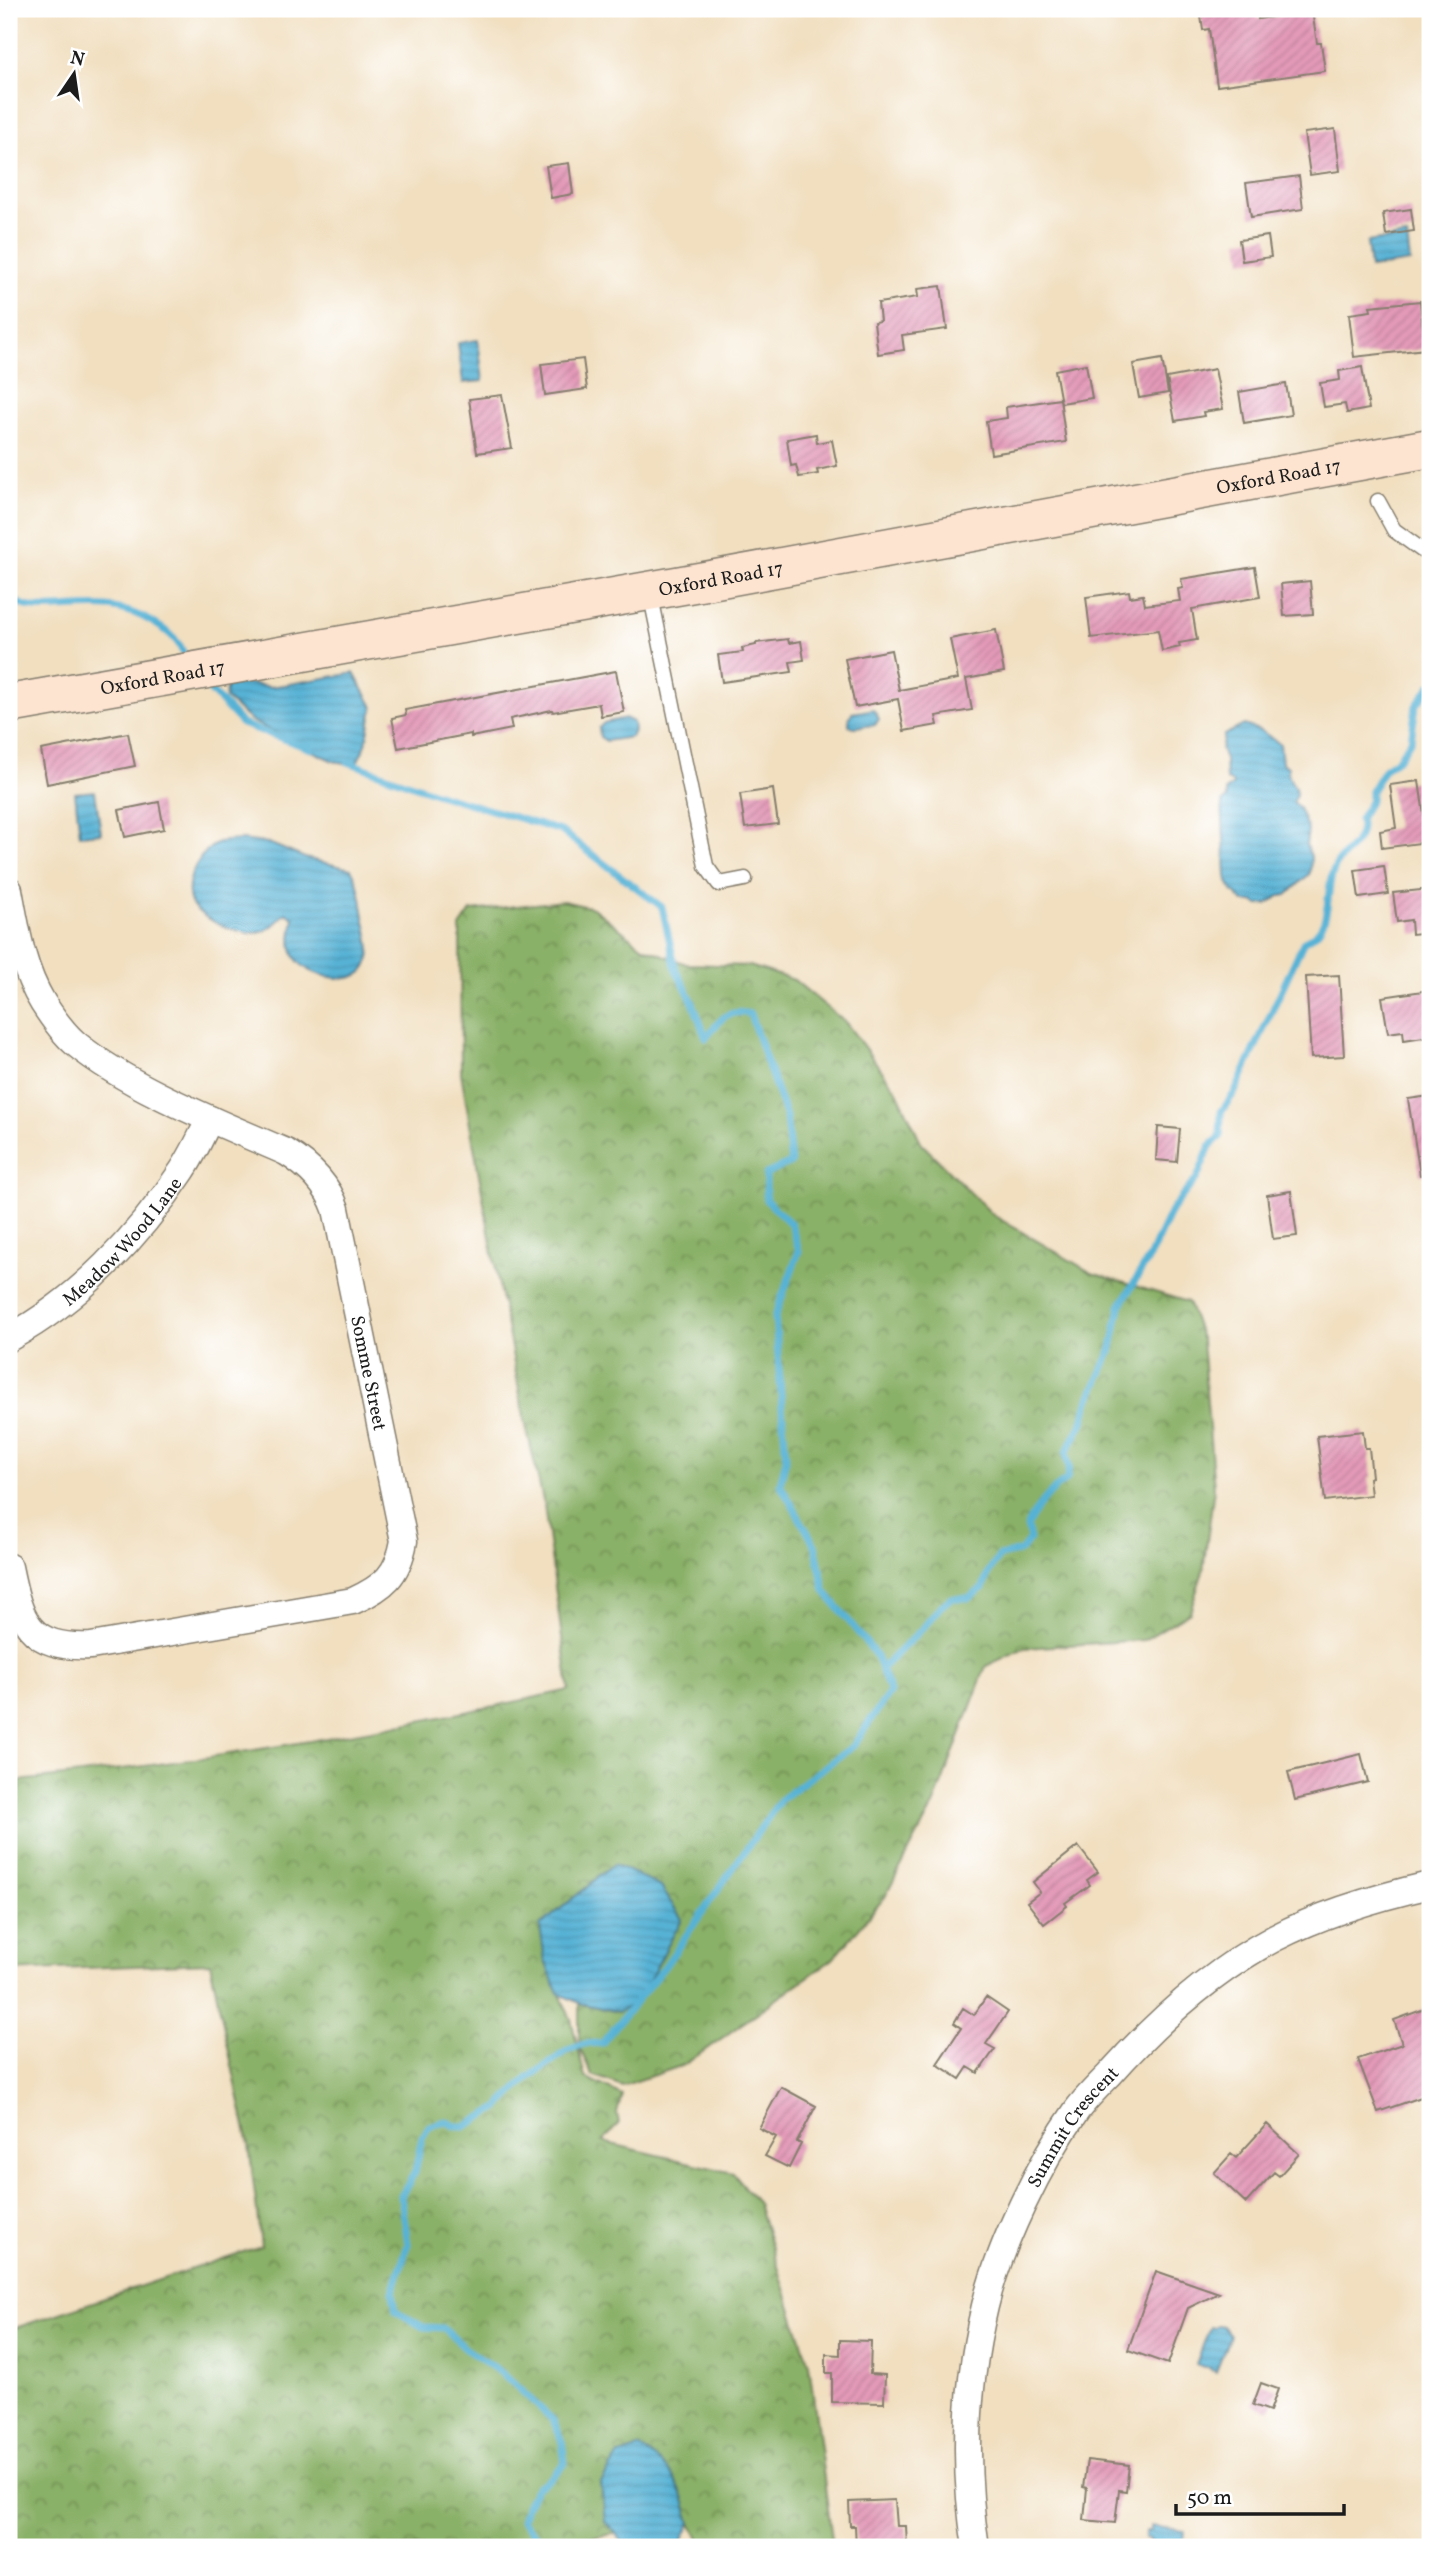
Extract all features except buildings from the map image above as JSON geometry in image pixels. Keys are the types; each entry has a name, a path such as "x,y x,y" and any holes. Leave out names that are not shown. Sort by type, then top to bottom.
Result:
{"main road":[{"name":"Oxford Road 17","path":"9,704 1430,448"}],"street":[{"name":"Somme Street","path":"9,890 22,953 33,983 42,1002 75,1043 107,1066 211,1119 286,1152 305,1164 331,1193 404,1541 397,1567 391,1576 372,1592 353,1601 91,1646 54,1645 32,1631 22,1616 9,1567"},
{"name":"Meadow Wood Lane","path":"9,1339 68,1299 110,1259 148,1217 183,1169 211,1119"},
{"name":"Summit Crescent","path":"976,2547 967,2442 976,2356 985,2305 996,2270 1031,2190 1077,2109 1153,2028 1218,1973 1276,1938 1331,1914 1430,1885"}],"lane":[{"path":"1378,501 1394,530 1430,556"},
{"path":"649,590 706,866 719,884 745,879"}],"green space":[{"path":"563,901 593,908 643,947 686,964 750,966 794,980 846,1023 897,1091 922,1144 993,1215 1092,1273 1188,1302 1202,1341 1214,1488 1203,1571 1190,1612 1144,1640 1024,1648 986,1666 934,1804 885,1897 833,1959 684,2065 622,2086 592,2075 579,2047 579,2003 618,2012 545,1961 571,2019 585,2077 622,2095 617,2113 619,2123 603,2142 733,2173 758,2204 809,2364 833,2547 704,2547 691,2523 521,2547 9,2547 9,2330 261,2246 249,2145 210,1963 9,1971 9,1782 290,1744 569,1690 544,1505 525,1421 461,1073 460,927 471,911"}],"water":[{"path":"1407,236 1410,262 1370,268 1367,242"},
{"path":"478,340 483,381 463,383 458,343"},
{"path":"354,673 373,707 366,744 356,765 333,761 251,721 225,698 227,680 271,687"},
{"path":"873,709 879,719 875,725 849,725 852,713"},
{"path":"625,718 633,722 634,731 631,737 606,741 600,737 599,728 604,723"},
{"path":"1244,725 1261,731 1280,744 1282,763 1288,767 1289,777 1296,791 1293,802 1299,808 1308,830 1306,845 1311,856 1310,873 1287,895 1258,905 1239,898 1226,877 1222,803 1227,798 1226,791 1233,785 1226,780 1225,760 1221,749 1224,735"},
{"path":"95,791 101,833 80,835 75,793"},
{"path":"243,840 271,844 305,858 351,869 358,886 369,943 368,963 359,975 350,978 328,977 299,962 292,950 294,918 286,913 267,929 252,933 220,925 194,907 190,900 190,883 201,858 221,842"},
{"path":"614,1864 661,1887 682,1919 639,2000 619,2012 579,2003 558,1993 545,1961 540,1926"},
{"path":"1223,2326 1230,2335 1216,2372 1196,2364 1210,2327"},
{"path":"640,2448 661,2463 684,2498 691,2523 679,2547 626,2547 605,2521 601,2483 619,2455"},
{"path":"1151,2526 1185,2531 1183,2547 1150,2545 1150,2539 1145,2538 1146,2531 1151,2531"}],"waterway":[{"path":"9,600 35,608 95,606 137,614 162,628 174,638 183,652"},
{"path":"881,1669 951,1598 969,1598 983,1588 989,1571 1000,1556 1021,1551 1030,1539 1027,1527 1035,1512 1049,1494 1067,1479 1069,1467 1066,1453 1083,1422 1087,1405 1112,1348 1120,1306 1149,1258 1172,1209 1197,1178 1210,1146 1220,1137 1221,1112 1235,1092 1304,941 1314,935 1325,918 1336,865 1360,833 1360,819 1371,800 1371,791 1385,768 1399,758 1411,740 1416,706 1430,686"},
{"path":"208,688 242,724 311,749"},
{"path":"348,762 441,795 561,831 662,907 676,970 692,1000 706,1038 729,1014 750,1014 786,1117 791,1163 766,1174 766,1200 791,1224 799,1251 775,1316 786,1459 780,1484 815,1545 825,1591 875,1654 890,1692 853,1746 781,1799 665,1966 602,2043 584,2044 568,2050 528,2078 498,2108 466,2126 455,2126 445,2121 429,2126 422,2138 415,2172 401,2196 408,2244 393,2292 396,2311 423,2327 443,2328 466,2349 503,2374 553,2420 562,2440 565,2463 550,2479 536,2487 522,2521 547,2547"}]}
